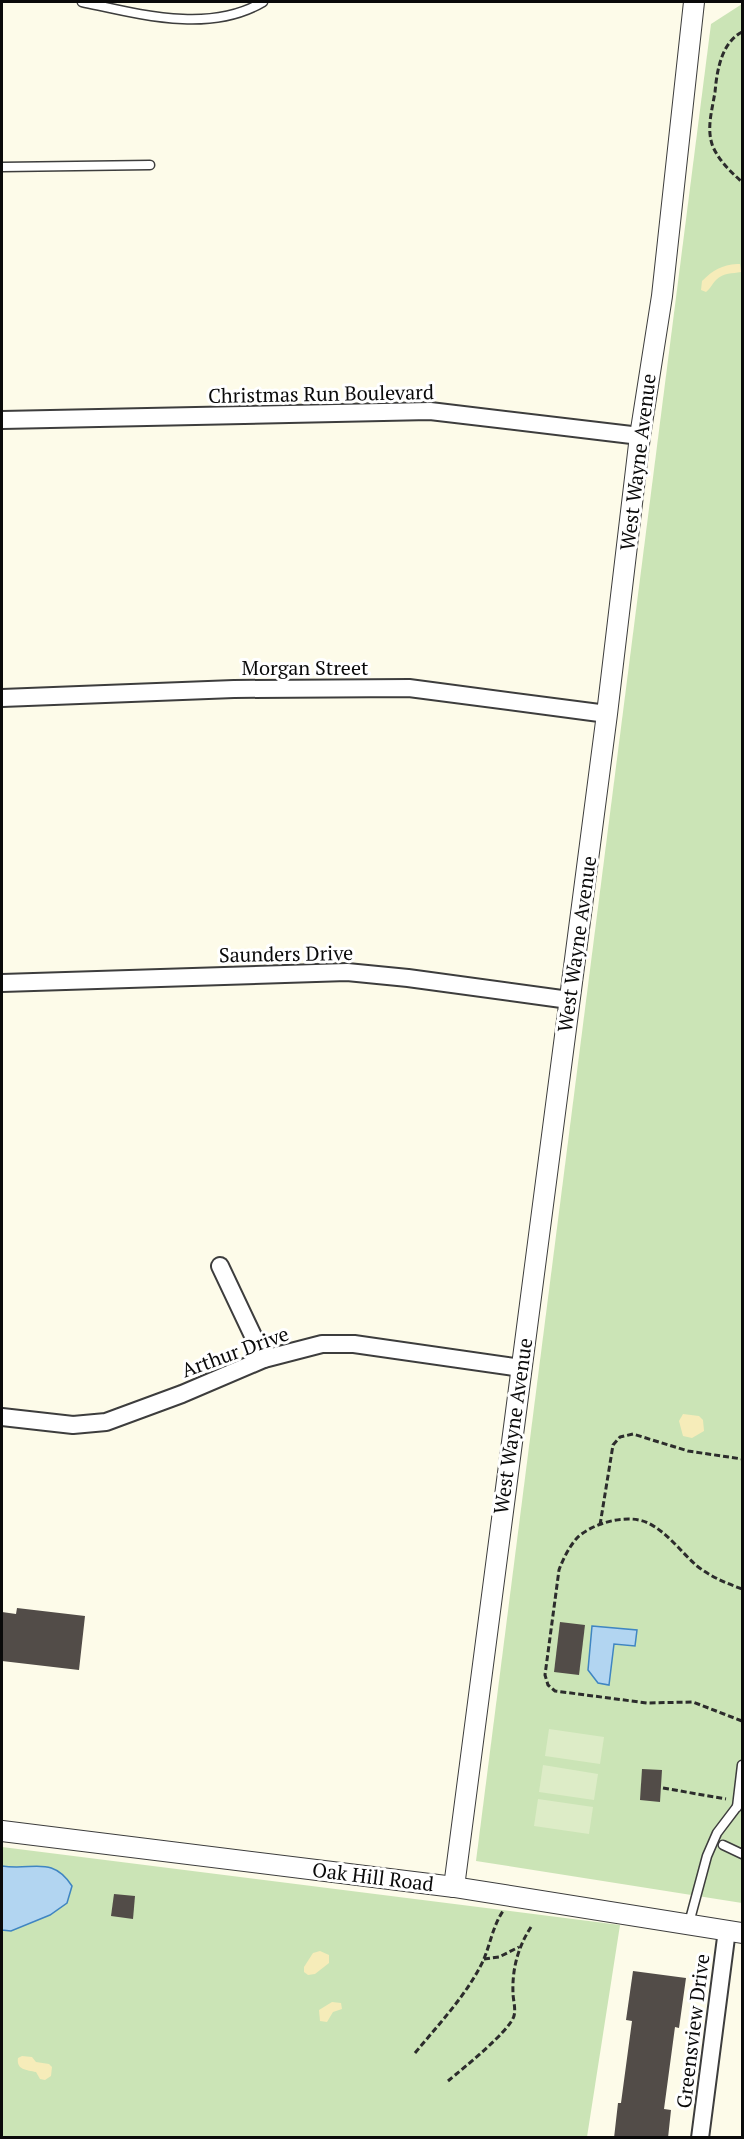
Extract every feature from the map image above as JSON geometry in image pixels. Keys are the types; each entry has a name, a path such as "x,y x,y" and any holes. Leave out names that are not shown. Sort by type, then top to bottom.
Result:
{"street":[{"name":"West Wayne Avenue","path":"454,1887 607,714 640,436 662,296 694,2"},
{"name":"Christmas Run Boulevard","path":"2,420 430,411 640,436"},
{"name":"Morgan Street","path":"2,698 234,689 409,688 607,714"},
{"name":"Saunders Drive","path":"2,983 347,972 569,1000"},
{"path":"220,1266 264,1359"},
{"name":"Arthur Drive","path":"2,1418 73,1425 106,1422 182,1394 264,1359 322,1344 354,1344 521,1368"},
{"name":"Oak Hill Road","path":"2,1831 454,1887 735,1932"},
{"name":"Greensview Drive","path":"700,2138 735,1932"}],"lane":[{"path":"82,2 119,11 201,19 231,15 263,2"},
{"path":"2,167 150,165"},
{"path":"689,1923 706,1856 717,1833 740,1804 742,1765"},
{"path":"723,1845 742,1854"}],"path":[{"path":"742,32 736,35 719,64 710,134 713,146 725,166 742,182"},
{"path":"600,1525 613,1445 620,1437 633,1434 688,1451 742,1459"},
{"path":"742,1589 710,1575 646,1522 629,1520 600,1525 577,1539 563,1558 559,1570 545,1675 548,1685 560,1692 647,1704 693,1702 742,1721"},
{"path":"663,1788 726,1799"},
{"path":"414,2052 457,2003 484,1959 494,1925 505,1909 507,1895"},
{"path":"448,2080 494,2040 514,2016 513,1977 519,1947 531,1926"},
{"path":"484,1959 499,1957 519,1947"}],"green space":[{"path":"742,4 742,1903 476,1861 711,24"},
{"path":"549,1729 604,1737 600,1764 545,1756"},
{"path":"543,1765 598,1774 594,1800 539,1792"},
{"path":"538,1799 593,1807 589,1834 534,1826"},
{"path":"2,1847 620,1925 587,2137 2,2138"}],"sand":[{"path":"740,264 741,272 722,276 706,292 701,290 702,281 710,274 722,267"},
{"path":"683,1414 699,1416 703,1420 704,1431 692,1438 683,1436 679,1421"},
{"path":"320,1951 329,1955 329,1963 315,1974 308,1975 304,1972 304,1967 313,1953"},
{"path":"332,2002 341,2003 342,2009 333,2012 327,2022 320,2021 319,2010"},
{"path":"32,2057 36,2062 49,2064 52,2067 51,2076 45,2080 40,2079 36,2072 20,2067 18,2058"}],"water":[{"path":"592,1626 637,1630 635,1646 614,1644 609,1685 598,1683 588,1670"},
{"path":"2,1866 41,1866 57,1870 72,1886 67,1903 50,1915 11,1931 2,1930"}],"building":[{"path":"17,1608 85,1616 79,1670 2,1661 2,1612 16,1614"},
{"path":"560,1622 585,1625 579,1675 554,1672"},
{"path":"642,1769 662,1770 660,1802 640,1800"},
{"path":"114,1894 135,1896 133,1919 111,1916"},
{"path":"633,1971 686,1978 679,2028 675,2027 664,2109 671,2110 668,2138 614,2138 632,2021 626,2020"}]}
